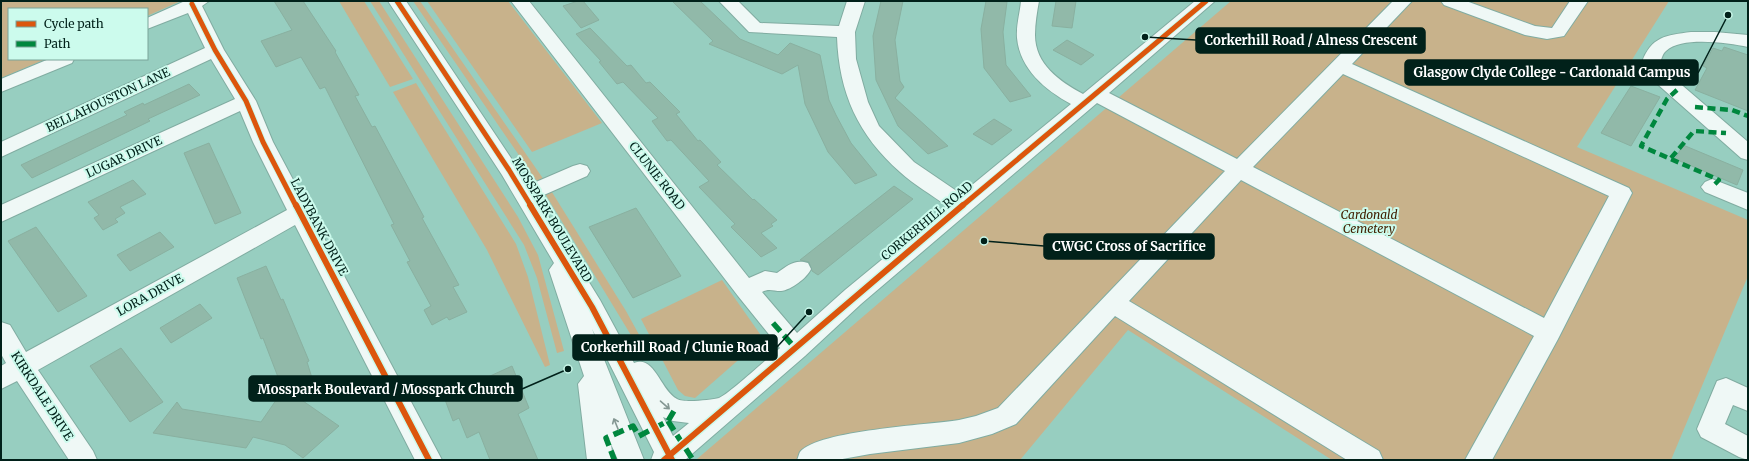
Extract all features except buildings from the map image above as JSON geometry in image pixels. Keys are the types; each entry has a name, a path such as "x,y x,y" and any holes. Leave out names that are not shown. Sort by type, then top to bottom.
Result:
{"street":[{"name":"MOSSPARK BOULEVARD","path":"397,1 525,195 592,307 669,458"},
{"name":"CLUNIE ROAD","path":"520,1 746,290 796,349"},
{"path":"728,1 755,28 846,32"},
{"path":"856,1 846,32 847,59 858,102 871,130 906,167 963,206"},
{"path":"1030,1 1026,38 1034,63 1044,78 1064,93 1090,98 1240,168 1549,332"},
{"name":"CORKERHILL ROAD","path":"669,458 725,408 796,349 853,297 1206,1"},
{"path":"810,460 825,452 852,445 972,429 993,424 1007,416 1240,168 1403,1"},
{"path":"1450,1 1531,31 1547,34 1558,32 1579,1"},
{"path":"148,24 196,3"},
{"name":"LADYBANK DRIVE","path":"196,3 215,50 246,101 263,142 429,460"},
{"path":"1748,41 1712,37 1685,38 1659,47 1653,55 1651,62 1662,78 1748,153"},
{"name":"BELLAHOUSTON LANE","path":"1,150 215,50"},
{"path":"1,86 63,60"},
{"path":"1341,66 1622,193 1549,332 1478,460"},
{"name":"LUGAR DRIVE","path":"1,214 246,101"},
{"path":"525,195 580,171"},
{"path":"1712,187 1748,202"},
{"name":"LORA DRIVE","path":"11,372 299,212"},
{"name":"MOSSPARK BOULEVARD","path":"549,235 586,352 631,460"},
{"path":"746,290 765,280 781,282 800,269"},
{"path":"1113,303 1370,460"},
{"path":"592,307 622,341 654,394 666,408 676,412 725,408"},
{"name":"KIRKDALE DRIVE","path":"1,332 11,372 84,460"},
{"path":"586,352 600,460"},
{"path":"1748,400 1726,389 1710,429 1748,449"}],"green space":[{"path":"1,1 181,1 148,16 148,8 8,8 8,60 44,60 1,78"},
{"path":"339,1 364,1 413,79 390,87"},
{"path":"370,1 379,1 518,217 538,255 564,351 557,353 537,278 524,245"},
{"path":"413,1 420,1 544,180 538,183"},
{"path":"427,1 508,1 602,123 532,152"},
{"name":"Cardonald Cemetery","path":"1231,1 1669,1 1577,147 1748,220 1748,276 1671,460 1332,460 1128,330 1020,460 697,459"},
{"path":"416,83 516,244 528,277 550,365 545,367 487,250 393,92"},
{"path":"550,189 626,311 648,351 640,350 544,192"},
{"path":"722,280 760,334 760,341 695,398 685,396 678,390 641,319"}],"marked path":[{"path":"1677,90 1667,99 1641,146 1719,180 1712,187"},
{"path":"1695,107 1732,110 1748,116"},
{"path":"1671,158 1694,131 1726,133"},
{"path":"773,323 796,349"},
{"path":"612,460 614,459 606,438 633,426 639,436 668,421 674,411"},
{"path":"668,421 693,460"}],"cycle path":[{"path":"397,1 509,170 592,307 672,460"},
{"path":"664,460 796,349 853,297 1206,1"},
{"path":"192,4 215,50 246,101 263,142 429,460"}],"place":[{"name":"Glasgow Clyde College - Cardonald Campus","path":"1728,15"},
{"name":"Corkerhill Road / Alness Crescent","path":"1145,37"},
{"name":"CWGC Cross of Sacrifice","path":"984,241"},
{"name":"Corkerhill Road / Clunie Road","path":"809,312"},
{"name":"Mosspark Boulevard / Mosspark Church","path":"568,369"}]}
